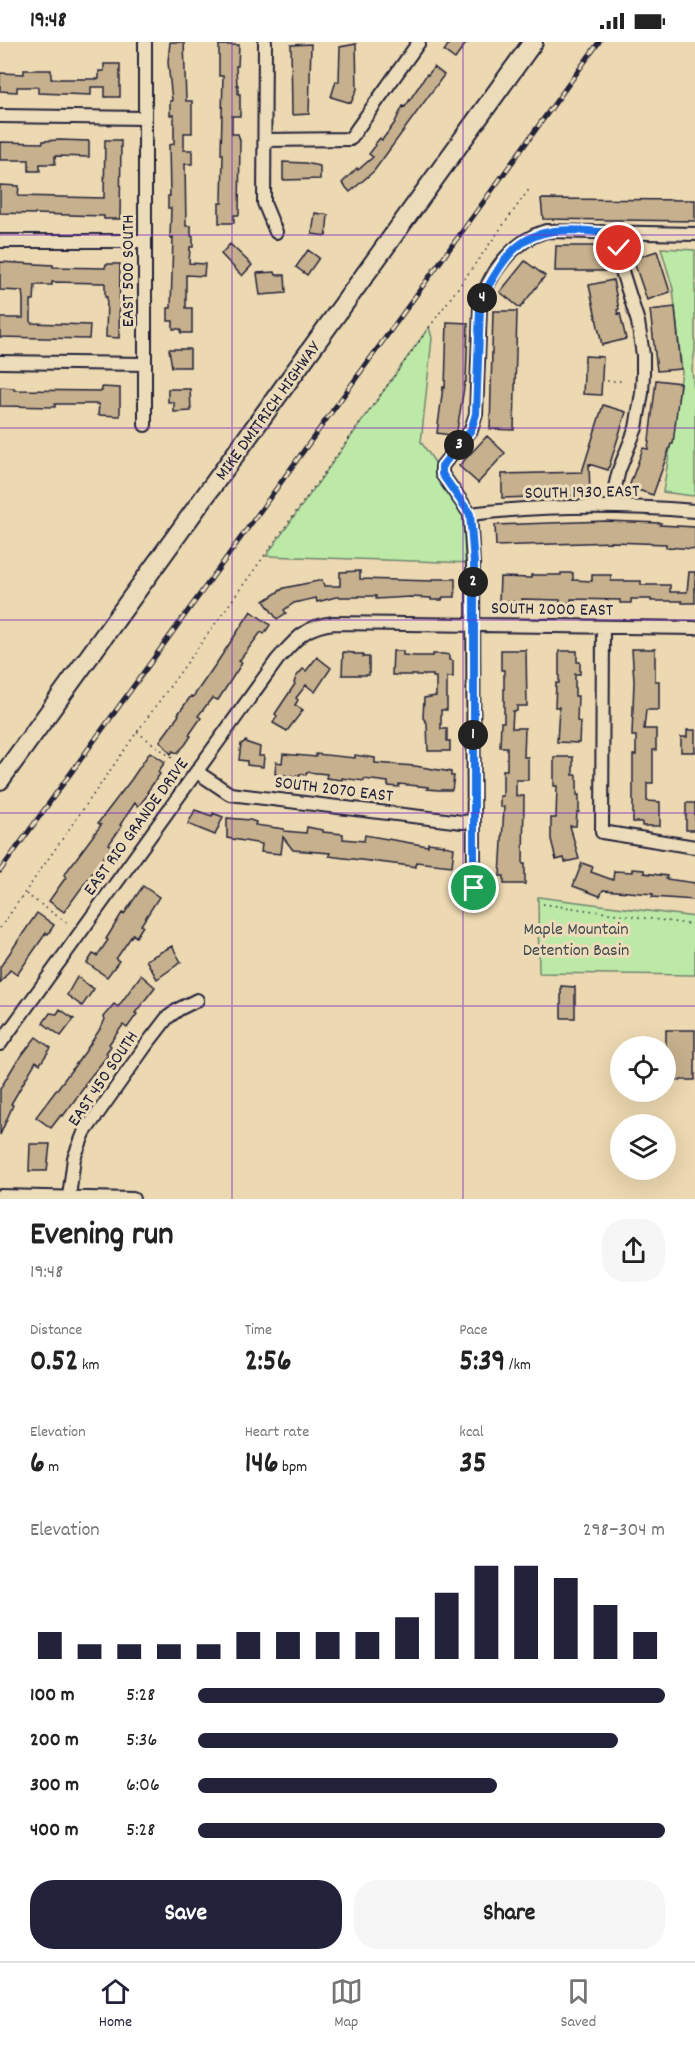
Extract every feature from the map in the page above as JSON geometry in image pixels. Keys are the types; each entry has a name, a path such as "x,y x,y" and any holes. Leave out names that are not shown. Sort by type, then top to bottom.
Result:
{"highway":[{"name":"MIKE DMITRICH HIGHWAY","path":"0,780 533,42"}],"street":[{"name":"EAST 500 SOUTH","path":"145,42 145,424"},
{"path":"265,42 264,203 276,232"},
{"path":"264,140 350,139 419,42"},
{"path":"0,116 145,118"},
{"path":"474,888 472,625 474,563 470,514 442,474 442,466 471,430 476,414 480,308 483,292 507,255 525,240 546,231 695,234"},
{"path":"615,506 615,487 619,470 636,428 643,374 643,355 638,322 620,265 619,233"},
{"path":"0,241 145,241"},
{"path":"0,362 145,364"},
{"name":"SOUTH 1930 EAST","path":"470,514 506,510 615,506 695,511"},
{"name":"SOUTH 2000 EAST","path":"302,632 316,626 334,623 695,628"},
{"path":"603,627 602,832 695,847"},
{"name":"EAST RIO GRANDE DRIVE","path":"0,1044 192,770 277,660 302,632"},
{"name":"SOUTH 2070 EAST","path":"192,770 230,794 462,822 473,821"},
{"name":"EAST 450 SOUTH","path":"69,1197 74,1158 84,1133 167,1018 197,1000"},
{"path":"0,1196 133,1199"}],"path":[{"path":"0,928 26,894 137,732 530,189"},
{"path":"607,381 621,381"},
{"path":"137,732 192,770"},
{"path":"26,894 70,925"},
{"path":"543,904 695,925"}],"green space":[{"path":"661,248 695,250 695,350 692,369 695,401 695,494 693,496 663,492 682,372 673,289"},
{"path":"429,327 432,338 421,442 470,514 473,563 266,556"},
{"name":"Maple Mountain Detention Basin","path":"538,897 695,917 695,975 539,973"}],"building":[{"path":"170,42 184,42 186,101 192,101 192,133 184,133 184,150 192,150 192,164 185,164 186,226 191,226 191,236 193,236 189,263 205,264 204,276 186,275 186,308 192,308 192,333 181,333 181,329 173,329 173,321 168,321 168,308 171,308 173,237 170,238 171,208 168,208 168,196 170,196 169,145 174,144 174,115 170,115 170,101 172,101 168,62"},
{"path":"450,42 467,42 455,59 444,51"},
{"path":"311,44 309,114 292,115 291,45"},
{"path":"356,44 357,89 351,103 331,97 336,81 339,82 340,47"},
{"path":"219,45 239,45 238,66 236,66 240,116 232,116 232,134 238,134 240,140 239,215 234,215 234,223 219,223 219,203 222,203 223,76 219,76"},
{"path":"104,64 120,64 120,97 105,97 105,87 91,87 91,95 38,93 38,87 17,87 17,92 0,91 0,73 24,74 24,70 51,70 51,79 99,79 99,71 104,71"},
{"path":"434,67 444,75 374,171 350,192 342,183 357,168 358,170 373,157 369,154 375,144 380,138 382,140 394,124 403,106 405,107"},
{"path":"105,140 121,140 120,219 104,219 104,216 0,213 0,185 19,186 18,196 104,198"},
{"path":"43,141 89,141 89,157 55,156 55,164 40,164 40,171 29,171 29,160 0,160 0,142 43,143"},
{"path":"283,162 320,166 320,179 283,180"},
{"path":"541,199 695,200 695,221 543,219"},
{"path":"315,213 328,215 326,236 312,234"},
{"path":"230,244 252,265 242,276 221,254"},
{"path":"556,246 606,246 606,271 555,271"},
{"path":"308,250 319,258 307,275 296,267"},
{"path":"657,251 670,292 647,300 633,259"},
{"path":"525,261 545,276 520,308 500,292"},
{"path":"0,262 53,265 53,267 105,268 106,264 120,264 119,338 106,337 105,283 52,282 52,285 35,285 34,300 31,300 31,323 90,325 89,339 0,337 0,318 23,318 23,299 22,291 0,290"},
{"path":"275,272 276,275 285,275 286,293 260,295 257,273"},
{"path":"613,280 619,309 617,310 618,314 620,313 626,339 602,345 589,285"},
{"path":"675,307 681,369 657,371 650,310"},
{"path":"493,311 517,311 514,430 490,429"},
{"path":"447,322 468,323 466,382 456,436 437,433 443,387 445,388"},
{"path":"169,349 190,349 190,367 172,367"},
{"path":"585,356 603,357 601,395 583,394"},
{"path":"656,380 680,383 673,444 671,444 653,495 629,487 643,448 648,449"},
{"path":"0,387 14,388 14,390 102,391 102,387 120,388 120,416 98,415 99,404 55,404 55,407 0,406"},
{"path":"168,389 190,389 191,411 174,412 174,402 168,402"},
{"path":"603,405 626,412 608,470 589,464 590,495 502,498 502,474 582,472"},
{"path":"487,436 505,453 478,483 459,466"},
{"path":"606,521 695,527 695,549 666,547 666,544 613,542 496,546 495,525"},
{"path":"360,571 360,579 432,581 432,579 455,579 455,597 431,600 431,598 410,597 376,599 376,596 359,596 336,597 317,602 316,598 294,603 277,619 264,601 284,588 322,580 324,586 340,586 340,572"},
{"path":"689,572 695,572 695,603 651,601 651,599 631,599 631,603 620,603 620,600 571,599 571,603 560,602 560,600 499,601 500,577 531,578 531,575 573,573 573,580 592,581 592,575 611,575 611,581 641,581 641,585 670,585 670,592 687,592"},
{"path":"251,611 270,625 264,634 261,632 239,661 242,663 218,700 212,698 198,716 201,718 185,745 177,753 173,751 171,754 160,741 191,696 193,697"},
{"path":"632,649 655,649 655,681 659,681 659,710 646,710 644,729 656,729 656,750 653,750 653,783 647,783 647,801 660,802 660,826 642,826 642,822 633,822 633,755 636,755 636,736 632,736 634,681"},
{"path":"501,650 526,650 527,706 517,706 517,711 513,711 512,728 525,728 524,757 528,757 528,780 516,780 516,796 524,796 525,884 504,884 504,876 500,876 504,807 500,807 500,796 503,796 503,770 507,770 507,747 500,747 501,722 504,722 504,670 501,670"},
{"path":"393,651 403,651 403,655 416,656 444,654 449,655 449,660 453,661 453,677 447,677 447,710 441,710 441,729 447,729 450,751 428,751 427,723 423,718 424,698 436,696 436,677 433,675 392,675"},
{"path":"559,651 577,651 577,662 580,662 580,674 575,674 575,696 578,696 577,721 580,722 579,743 557,742 559,707 555,707 556,683 559,683"},
{"path":"343,652 363,654 363,657 369,657 369,675 342,675"},
{"path":"317,657 331,668 315,692 306,685 296,698 298,700 295,705 303,710 287,731 273,723 277,716 275,714 295,684 296,677 303,669 306,671"},
{"path":"687,730 695,730 695,752 681,752 681,737 687,737"},
{"path":"246,741 260,747 259,756 264,756 263,767 247,765 247,761 239,760 241,744"},
{"path":"150,752 165,762 158,772 160,774 142,802 138,806 135,803 109,844 112,846 64,912 49,901 66,877 64,875 101,825 98,823"},
{"path":"283,754 316,757 316,754 355,758 355,755 375,758 375,763 451,772 451,776 454,776 452,790 427,789 428,787 399,784 399,787 388,786 388,782 342,778 342,780 326,778 327,774 307,772 306,775 300,774 300,776 275,774 276,762 282,763"},
{"path":"554,757 573,757 573,775 577,775 579,812 577,812 576,826 570,826 579,859 565,862 564,858 556,860 551,839 551,818 556,818 557,786 554,786"},
{"path":"686,803 695,803 695,830 686,830"},
{"path":"195,810 223,817 215,835 188,824"},
{"path":"227,818 250,820 256,822 255,825 284,829 284,831 306,833 307,827 323,830 323,832 343,834 343,839 364,841 365,835 428,846 428,843 444,845 454,848 452,866 416,862 416,867 329,856 330,853 293,850 283,837 281,854 261,852 262,844 227,838"},
{"path":"582,863 593,867 591,872 613,880 614,871 632,872 632,869 667,876 666,879 695,883 695,900 603,890 600,896 573,886"},
{"path":"143,886 159,897 136,937 133,934 116,959 119,961 107,977 87,963 93,954 97,956 122,913 124,914"},
{"path":"37,913 54,925 17,975 10,970 0,983 0,967"},
{"path":"172,946 181,962 157,979 146,960"},
{"path":"141,975 155,987 135,1013 137,1014 127,1028 123,1025 109,1044 111,1046 106,1053 108,1055 63,1116 61,1115 51,1128 36,1117 85,1052 102,1026 105,1019 103,1017 114,1004 118,1007"},
{"path":"77,977 94,989 82,1006 67,995"},
{"path":"561,986 575,987 575,1018 561,1018"},
{"path":"60,1009 74,1019 61,1036 43,1023 50,1013 57,1014"},
{"path":"666,1030 695,1030 695,1080 676,1080 676,1036 666,1036"},
{"path":"36,1037 51,1048 40,1064 36,1061 11,1104 13,1105 0,1135 0,1089 15,1064"},
{"path":"30,1144 50,1144 47,1171 29,1171"}],"railway":[{"path":"0,871 599,42"}],"route":[{"path":"474,888 472,638 474,563 470,514 442,474 442,466 471,430 476,414 479,386 480,308 483,292 507,255 525,240 546,231 619,233 619,248"}]}
